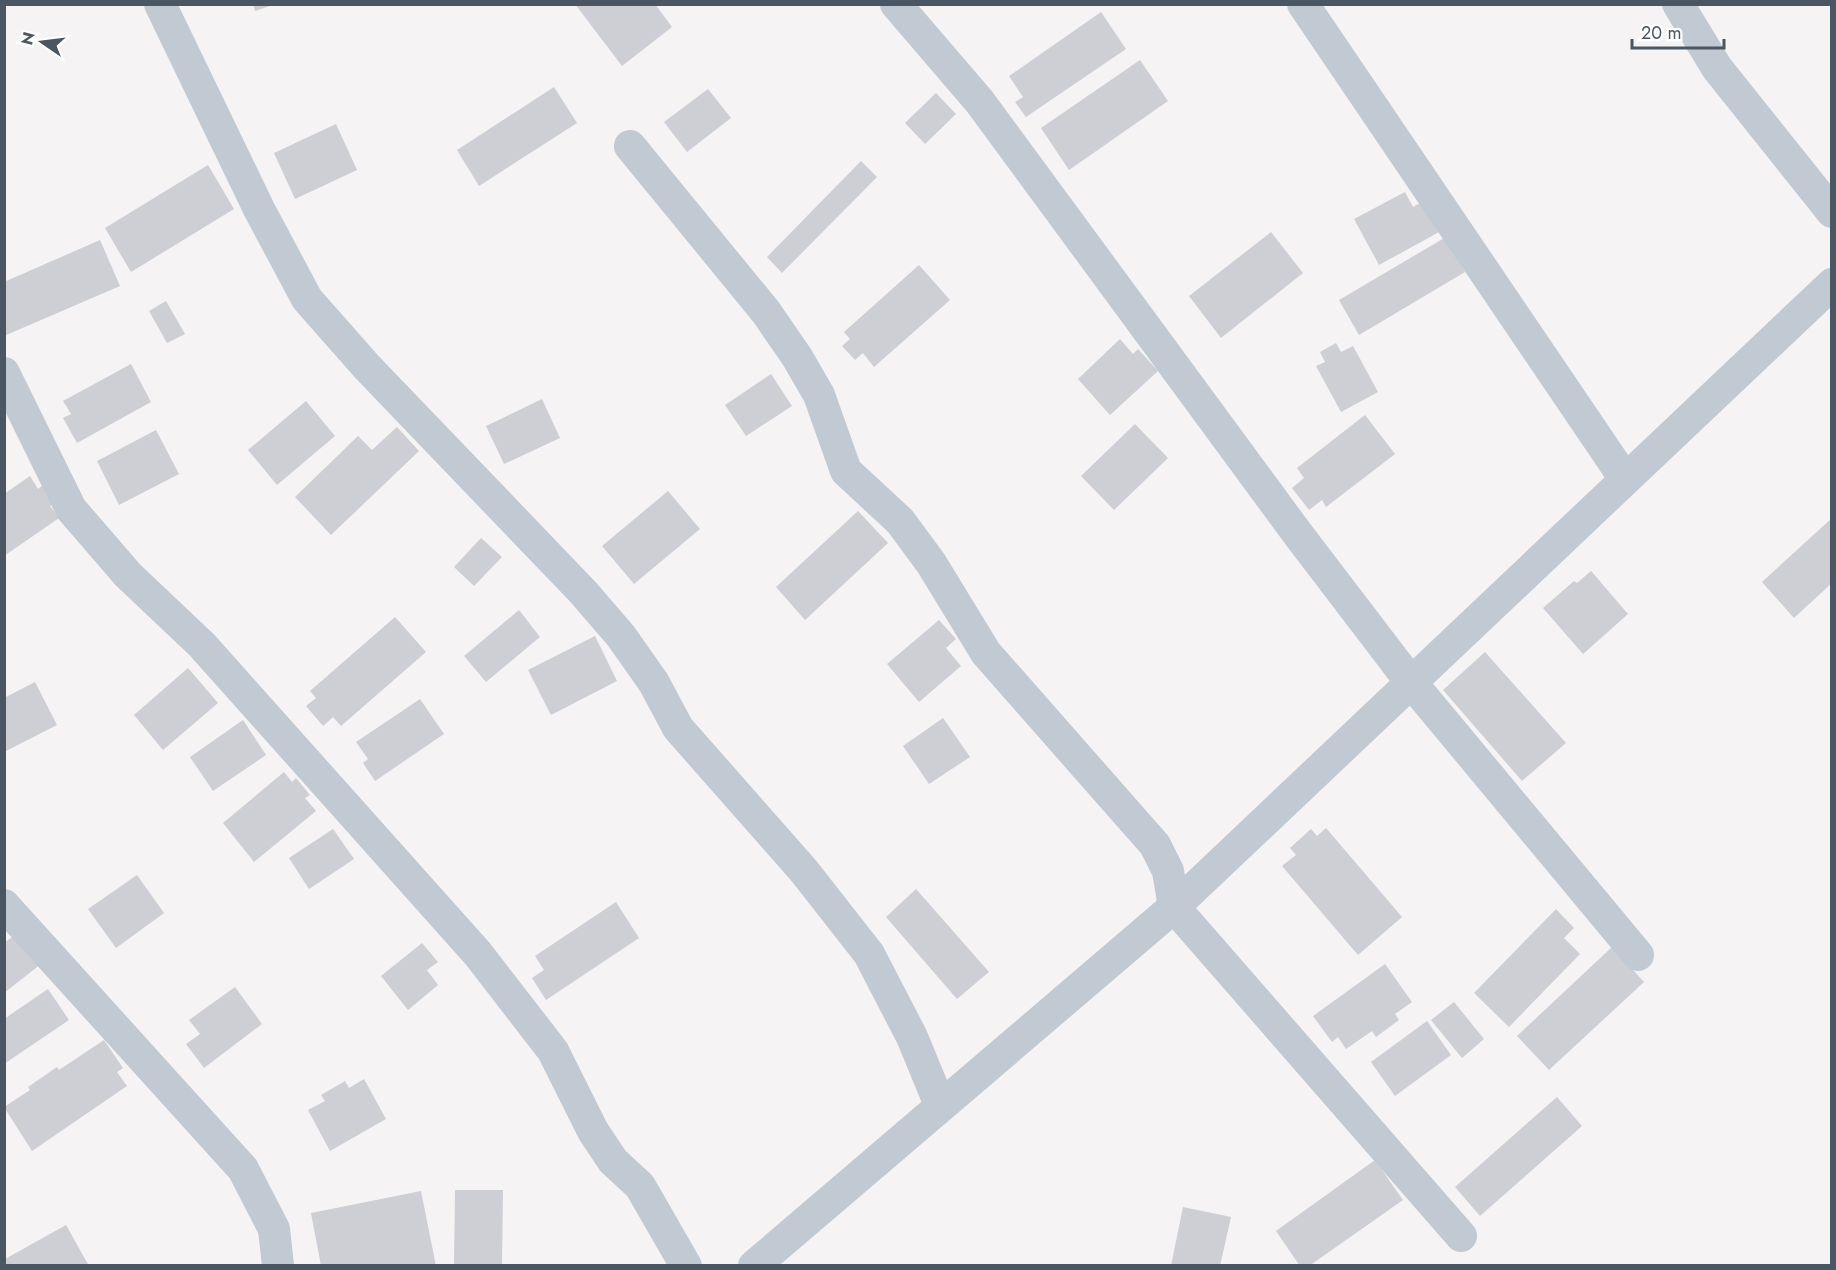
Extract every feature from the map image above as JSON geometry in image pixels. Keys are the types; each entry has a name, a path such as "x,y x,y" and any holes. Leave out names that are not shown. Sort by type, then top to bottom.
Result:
{"street":[{"path":"160,4 259,209 308,299 367,367 568,577 621,636 654,683 678,728 804,871 869,954 912,1037 940,1105"},
{"path":"896,4 980,102 1297,533 1410,681 1638,956"},
{"path":"1304,4 1625,479"},
{"path":"1678,4 1717,68 1832,212"},
{"path":"630,146 766,312 797,357 819,395 846,471 900,521 931,564 986,653 1155,845 1168,871 1174,907 1461,1236"},
{"path":"754,1266 1174,907 1410,681 1832,284"},
{"path":"4,373 71,509 128,575 202,645 478,954 553,1051 593,1131 613,1161 640,1186 686,1266"},
{"path":"4,905 243,1169 274,1229 278,1266"}],"building":[{"path":"253,4 273,4 273,5 255,11"},
{"path":"575,4 655,4 672,27 622,66"},
{"path":"1101,12 1126,49 1026,117 1015,102 1023,97 1009,76"},
{"path":"1140,60 1168,101 1069,170 1041,128"},
{"path":"554,87 577,123 479,186 457,150"},
{"path":"708,89 731,118 687,152 664,122"},
{"path":"936,93 956,114 925,144 905,123"},
{"path":"336,124 357,170 295,199 274,153"},
{"path":"861,161 877,177 782,273 767,257"},
{"path":"208,165 234,209 131,272 105,228"},
{"path":"1405,192 1413,207 1424,201 1441,231 1379,265 1354,219"},
{"path":"1271,232 1303,273 1221,338 1189,296"},
{"path":"1446,237 1465,272 1359,335 1339,300"},
{"path":"100,240 120,286 4,336 4,282"},
{"path":"919,265 950,300 874,367 863,353 855,360 842,346 850,339 844,332"},
{"path":"166,301 185,334 167,343 149,311"},
{"path":"1120,339 1133,354 1138,349 1158,371 1110,415 1078,379"},
{"path":"1336,343 1341,352 1353,346 1378,392 1341,412 1316,366 1325,362 1320,352"},
{"path":"131,364 151,402 77,443 63,418 71,414 63,401"},
{"path":"771,374 792,406 746,436 725,405"},
{"path":"542,399 560,438 504,464 486,426"},
{"path":"306,401 335,436 277,485 248,450"},
{"path":"1365,415 1395,454 1326,507 1322,500 1309,510 1292,488 1304,478 1297,468"},
{"path":"1135,424 1168,458 1114,510 1081,476"},
{"path":"397,427 419,451 331,535 295,497 358,436 372,450"},
{"path":"156,430 179,474 119,505 97,461"},
{"path":"30,476 38,489 43,485 55,502 50,506 59,518 4,556 4,494"},
{"path":"668,491 700,529 634,584 602,546"},
{"path":"858,511 888,543 805,620 776,587"},
{"path":"1832,518 1832,583 1794,618 1762,582"},
{"path":"481,538 502,557 474,586 454,567"},
{"path":"1591,571 1628,614 1583,654 1543,608 1574,581 1577,583"},
{"path":"519,610 540,637 486,682 464,656"},
{"path":"395,617 426,652 341,726 333,717 323,726 306,706 316,698 310,691"},
{"path":"939,620 956,639 946,648 961,666 919,702 887,664"},
{"path":"595,636 617,681 551,715 528,670"},
{"path":"1485,652 1566,743 1522,781 1443,690"},
{"path":"188,668 218,703 163,750 134,715"},
{"path":"35,682 57,725 4,752 4,698"},
{"path":"420,699 444,734 375,781 363,763 368,759 356,742"},
{"path":"943,718 970,757 929,784 903,746"},
{"path":"243,720 266,755 213,791 190,757"},
{"path":"284,772 292,782 296,778 310,795 305,798 316,811 254,862 223,823"},
{"path":"1326,828 1402,917 1358,955 1282,866 1296,855 1290,848 1311,829 1317,836"},
{"path":"333,829 354,859 309,889 289,858"},
{"path":"137,875 164,913 116,948 88,909"},
{"path":"916,889 989,972 957,999 886,917"},
{"path":"616,902 639,938 546,1000 532,978 544,970 535,956"},
{"path":"1556,909 1574,928 1564,938 1580,954 1509,1027 1474,993"},
{"path":"16,934 41,964 4,993 4,943"},
{"path":"422,943 438,962 427,970 438,985 408,1010 381,976"},
{"path":"1612,947 1644,982 1549,1070 1517,1036"},
{"path":"1385,964 1412,1002 1395,1014 1399,1020 1376,1037 1372,1031 1346,1049 1338,1037 1332,1042 1313,1016"},
{"path":"235,987 262,1024 204,1068 186,1044 200,1034 189,1020"},
{"path":"48,989 69,1020 4,1064 4,1019"},
{"path":"1454,1002 1484,1039 1462,1058 1431,1020"},
{"path":"1427,1021 1451,1055 1395,1096 1371,1062"},
{"path":"104,1040 123,1068 117,1072 127,1086 32,1151 4,1107 30,1090 28,1087 57,1067 59,1070"},
{"path":"364,1079 386,1119 330,1151 308,1110 325,1101 321,1095 345,1081 349,1088"},
{"path":"1557,1097 1582,1126 1480,1216 1455,1187"},
{"path":"1375,1160 1403,1200 1309,1266 1300,1266 1276,1231"},
{"path":"455,1190 503,1190 502,1266 454,1266"},
{"path":"421,1191 436,1266 321,1266 311,1213"},
{"path":"1183,1207 1231,1217 1220,1266 1171,1266"},
{"path":"66,1225 89,1266 5,1266 5,1259"}]}
